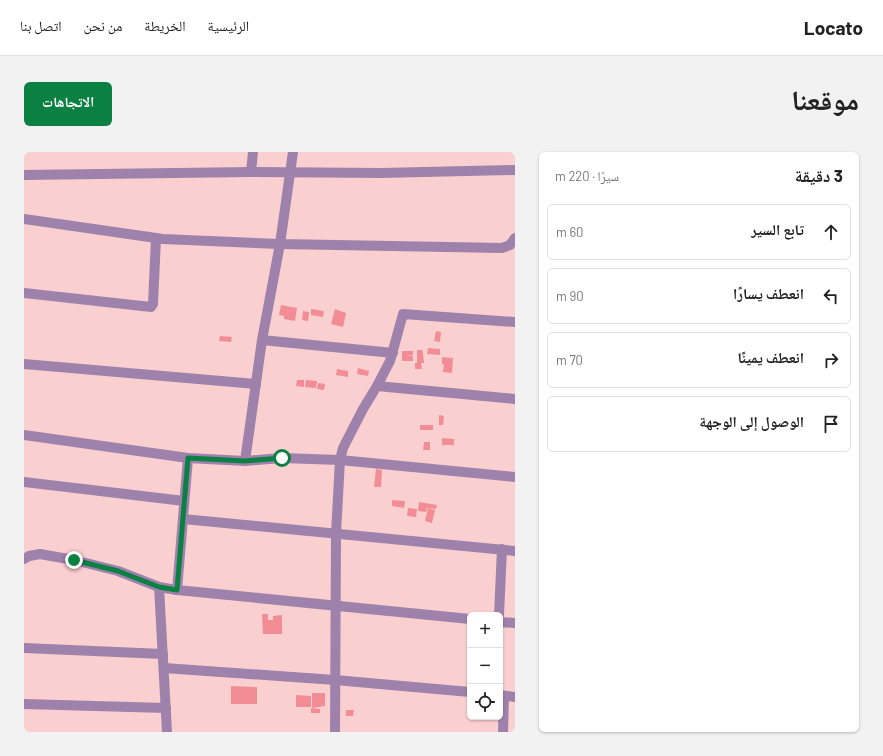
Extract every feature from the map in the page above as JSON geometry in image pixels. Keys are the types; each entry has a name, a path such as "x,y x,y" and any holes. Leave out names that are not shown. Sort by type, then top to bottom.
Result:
{"street":[{"path":"251,172 253,152"},
{"path":"245,461 262,340 280,244 293,152"},
{"path":"24,175 515,170"},
{"path":"24,219 156,238 280,244 502,248 510,244 515,238"},
{"path":"24,293 151,307 153,304 156,238"},
{"path":"335,732 336,533 340,460 343,448 363,409 377,386 393,353 403,314 515,322"},
{"path":"262,340 393,353"},
{"path":"24,364 256,384"},
{"path":"377,386 515,399"},
{"path":"24,435 188,458 245,461 282,458 340,460 515,477"},
{"path":"177,590 188,458"},
{"path":"24,482 184,501"},
{"path":"183,519 515,551"},
{"path":"499,612 502,549"},
{"path":"24,559 29,556 40,554 85,562 118,571 159,587 177,590 467,619"},
{"path":"159,587 167,732"},
{"path":"503,622 515,623"},
{"path":"24,648 163,654"},
{"path":"164,668 335,680 467,692"},
{"path":"503,695 515,696"},
{"path":"24,704 166,708"},
{"path":"503,720 503,732"}],"building":[{"path":"281,305 297,308 295,321 284,319 284,316 279,315"},
{"path":"311,309 324,311 323,317 311,315"},
{"path":"335,309 346,313 343,327 331,324"},
{"path":"303,311 309,312 308,321 302,320"},
{"path":"436,331 441,332 440,342 434,341"},
{"path":"220,336 232,337 231,342 219,341"},
{"path":"428,348 440,349 440,355 427,354"},
{"path":"417,350 422,350 423,353 424,363 421,363 422,369 415,369 415,363 417,363"},
{"path":"402,351 413,351 413,355 405,356 413,356 413,361 402,361"},
{"path":"442,357 453,358 452,373 443,372 444,365 442,364"},
{"path":"358,368 369,371 368,376 357,374"},
{"path":"337,369 348,371 348,377 336,375"},
{"path":"297,380 304,380 304,387 296,386"},
{"path":"306,380 317,381 316,388 305,387"},
{"path":"318,383 325,384 324,390 317,389"},
{"path":"439,415 444,416 443,425 439,425"},
{"path":"420,425 433,425 433,430 420,430"},
{"path":"442,438 454,439 454,445 442,445"},
{"path":"424,442 430,442 430,450 423,450"},
{"path":"376,469 382,470 381,487 374,487"},
{"path":"392,500 405,501 404,508 392,506"},
{"path":"419,502 437,505 436,509 427,508 426,512 418,511"},
{"path":"408,508 417,509 416,517 407,516"},
{"path":"428,508 435,510 432,523 425,521"},
{"path":"262,614 268,614 268,620 273,620 273,616 282,615 282,634 263,634"},
{"path":"231,686 257,687 257,704 231,704"},
{"path":"312,693 325,693 325,706 312,708"},
{"path":"296,695 311,696 311,707 296,707"},
{"path":"311,708 320,709 320,713 311,713"},
{"path":"346,710 354,710 353,716 346,716"}],"route":[{"path":"74,560 118,571 159,587 177,590 188,458 245,461 282,458"}]}
